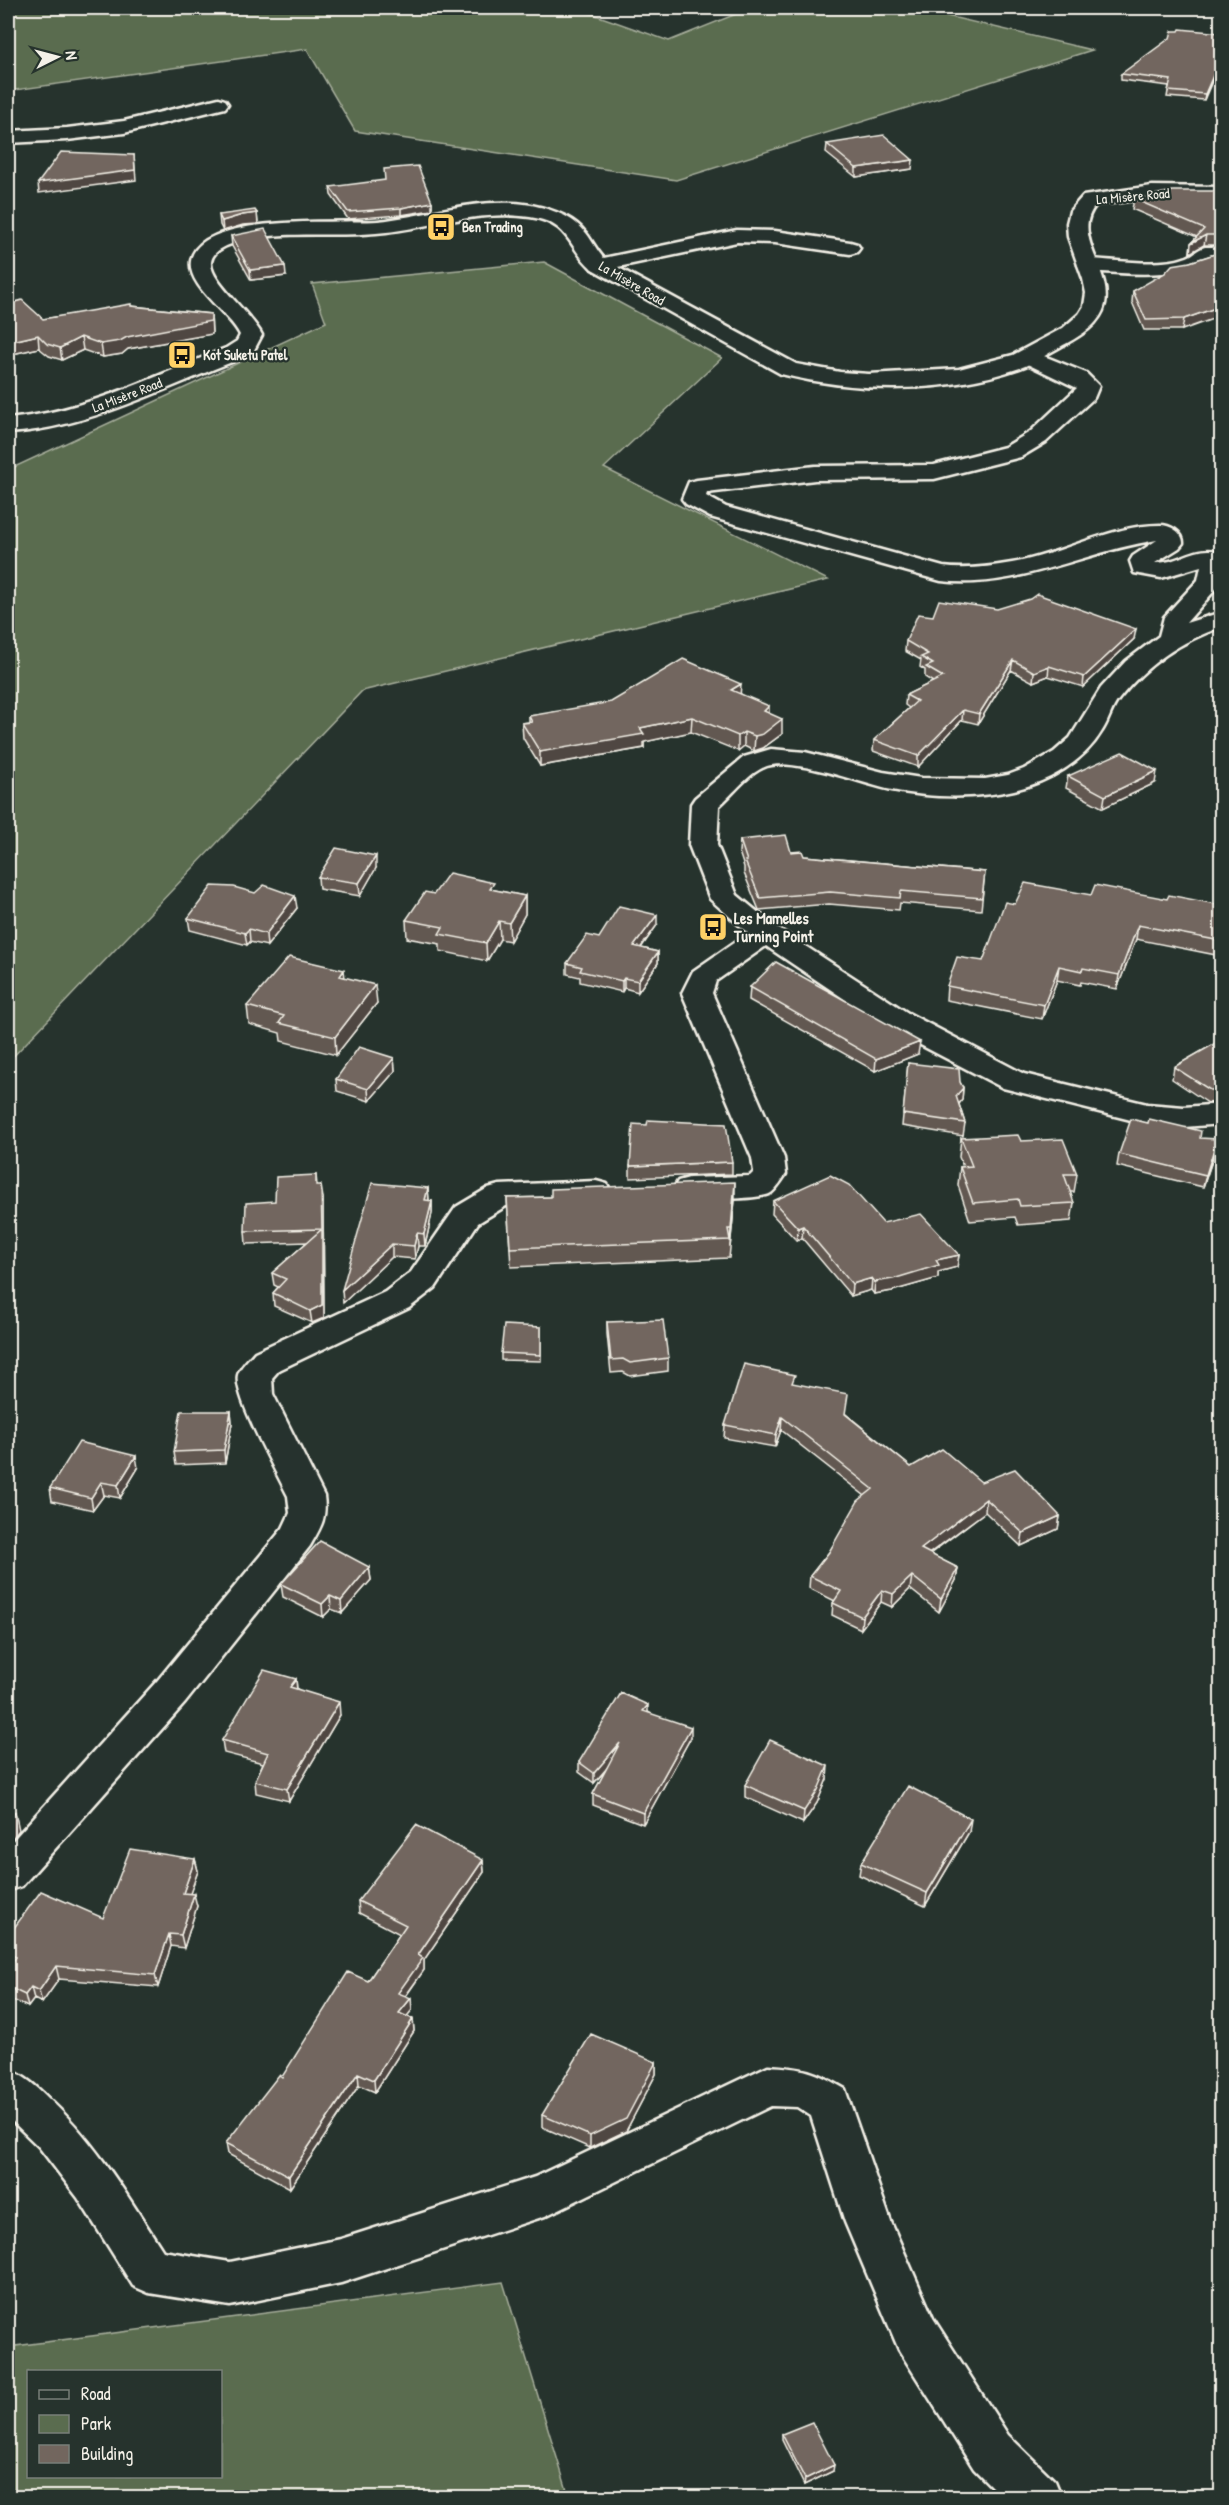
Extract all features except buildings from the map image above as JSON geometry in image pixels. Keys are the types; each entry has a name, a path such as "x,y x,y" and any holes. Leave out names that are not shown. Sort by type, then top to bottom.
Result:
{"street":[{"path":"8,137 67,134 124,127 144,120 219,104"},
{"name":"La Misère Road","path":"8,426 34,424 80,413 214,362 246,345 251,335 248,324 212,287 202,269 201,260 206,252 225,239 262,232 377,227 476,213 519,210 544,214 560,220 575,231 588,255 599,265 789,369 812,376 873,379 947,377 981,372 1029,356 1073,332 1088,320 1095,303 1095,288 1078,234 1076,217 1082,206 1090,200 1152,192 1221,193"},
{"path":"599,265 737,236 775,237 850,248"},
{"path":"1088,265 1140,267 1183,264 1196,262 1205,253 1221,252"},
{"path":"1029,356 1078,378 1088,386 1086,393 1038,437 1013,452 934,472 815,473 697,487 694,499 718,512 941,574 980,575 1015,570 1128,537 1161,532 1172,538 1171,543 1142,561 1143,568 1154,572 1168,572 1208,556 1216,561 1220,569 1217,581 1208,593 1187,604 1174,619 1171,640"},
{"path":"1221,619 1190,629 1153,650 1108,694 1096,712 1086,736 1059,762 1014,782 947,789 891,782 818,763 782,757 758,760 705,804 703,846 724,899 766,933 897,1020 1014,1081 1147,1114 1184,1117 1221,1114"},
{"path":"8,1874 171,1692 297,1536 308,1513 306,1496 256,1394 255,1375 267,1360 396,1300 423,1280 467,1215 499,1196 759,1186 770,1174 768,1158 697,993 703,977 766,933"},
{"path":"8,2089 55,2133 94,2182 149,2271 230,2284 341,2261 545,2194 768,2086 804,2088 829,2103 868,2222 916,2334 991,2452 1038,2498"}],"green space":[{"path":"8,8 576,8 669,41 751,8 913,8 1092,50 676,180 355,131 307,49 8,91"},
{"path":"544,262 722,358 604,468 828,580 362,691 8,1062 8,470 326,322 312,284"},
{"path":"503,2282 569,2497 8,2497 8,2347"}],"place":[{"name":"Ben Trading","path":"441,227"},
{"name":"Kot Suketu Patel","path":"182,355"},
{"name":"Les Mamelles Turning Point","path":"713,927"}]}
